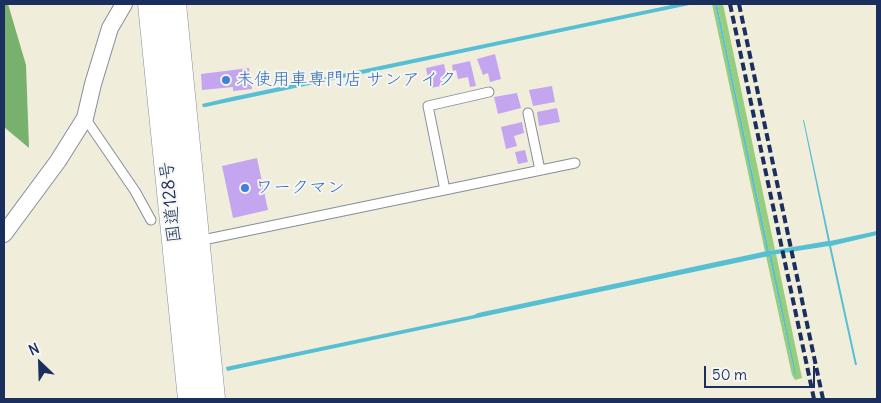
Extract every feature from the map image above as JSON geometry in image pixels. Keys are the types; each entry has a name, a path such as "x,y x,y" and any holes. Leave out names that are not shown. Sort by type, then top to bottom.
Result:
{"highway":[{"name":"国道128号","path":"152,4 185,243 211,399"},
{"name":"国道128号","path":"172,4 192,399"}],"street":[{"path":"4,234 58,162 85,118 110,28 124,4"}],"lane":[{"path":"445,190 428,106 489,92"},
{"path":"528,113 540,170"},
{"path":"85,118 135,191 151,220"},
{"path":"185,243 575,163"}],"green space":[{"path":"4,4 8,4 26,65 29,148 4,127"},
{"path":"712,4 715,4 768,251 765,252"},
{"path":"717,4 723,4 775,250 769,251"},
{"path":"776,254 802,378 795,380 792,375 766,256 769,256 795,375 771,259 771,255"}],"water":[{"path":"676,4 694,4 205,107 202,104 232,97"},
{"path":"715,4 717,4 769,251 828,241 803,120 830,241 877,231 877,235 831,246 857,365 855,365 829,246 771,255 795,375 769,256 227,371 226,367 767,251"}],"building":[{"path":"495,54 501,79 490,82 488,73 483,75 477,59"},
{"path":"470,61 476,86 470,87 468,77 458,79 456,70 453,71 452,65"},
{"path":"444,64 448,81 440,82 441,86 430,88 426,68"},
{"name":"未使用車専門店 サンアイク","path":"249,68 252,89 233,91 233,87 202,90 201,74"},
{"path":"552,86 555,102 533,106 529,90"},
{"path":"517,93 521,108 498,114 494,97"},
{"path":"557,108 560,122 539,126 537,112"},
{"path":"522,122 524,133 514,136 517,146 506,149 501,127"},
{"path":"525,150 528,162 518,164 515,152"},
{"name":"ワークマン","path":"257,158 268,210 233,218 222,166"}],"railway":[{"path":"730,4 814,399"},
{"path":"739,4 823,399"}],"place":[{"name":"未使用車専門店 サンアイク","path":"226,80"},
{"name":"ワークマン","path":"245,188"}]}
